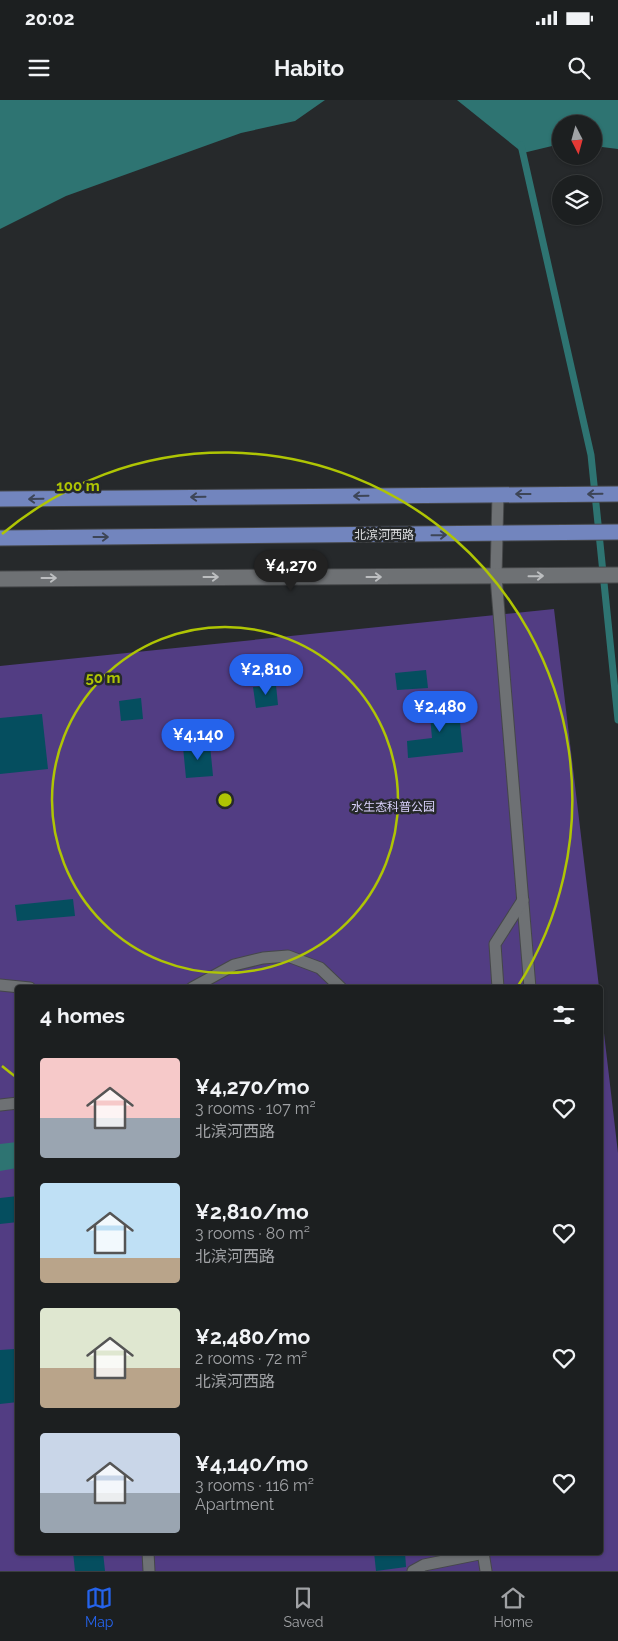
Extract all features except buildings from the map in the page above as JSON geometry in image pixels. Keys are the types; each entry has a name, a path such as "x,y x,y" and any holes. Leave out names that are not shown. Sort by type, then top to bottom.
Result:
{"main road":[{"path":"0,499 618,494"},
{"name":"北滨河西路","path":"0,538 618,532"}],"street":[{"path":"0,579 618,575"}],"lane":[{"path":"498,494 496,577 530,985"},
{"path":"498,985 495,944 523,900"},
{"path":"197,985 234,965 263,958 288,956 320,968 338,985"},
{"path":"0,985 15,986"},
{"path":"0,1105 15,1103"},
{"path":"148,1555 149,1571"},
{"path":"413,1571 424,1565 473,1555"},
{"path":"483,1555 486,1571"}],"green space":[{"name":"水生态科普公园","path":"554,609 599,985 15,985 15,1555 603,1555 603,1025 618,1153 618,1571 0,1571 0,666"}],"water":[{"path":"0,100 325,100 295,121 241,133 66,196 0,229"},
{"path":"457,100 618,100 618,149 602,147 602,115 552,115 552,146 523,153"},
{"path":"15,1142 15,1168 0,1171 0,1144"}],"waterway":[{"path":"521,145 591,455 618,720"}]}
